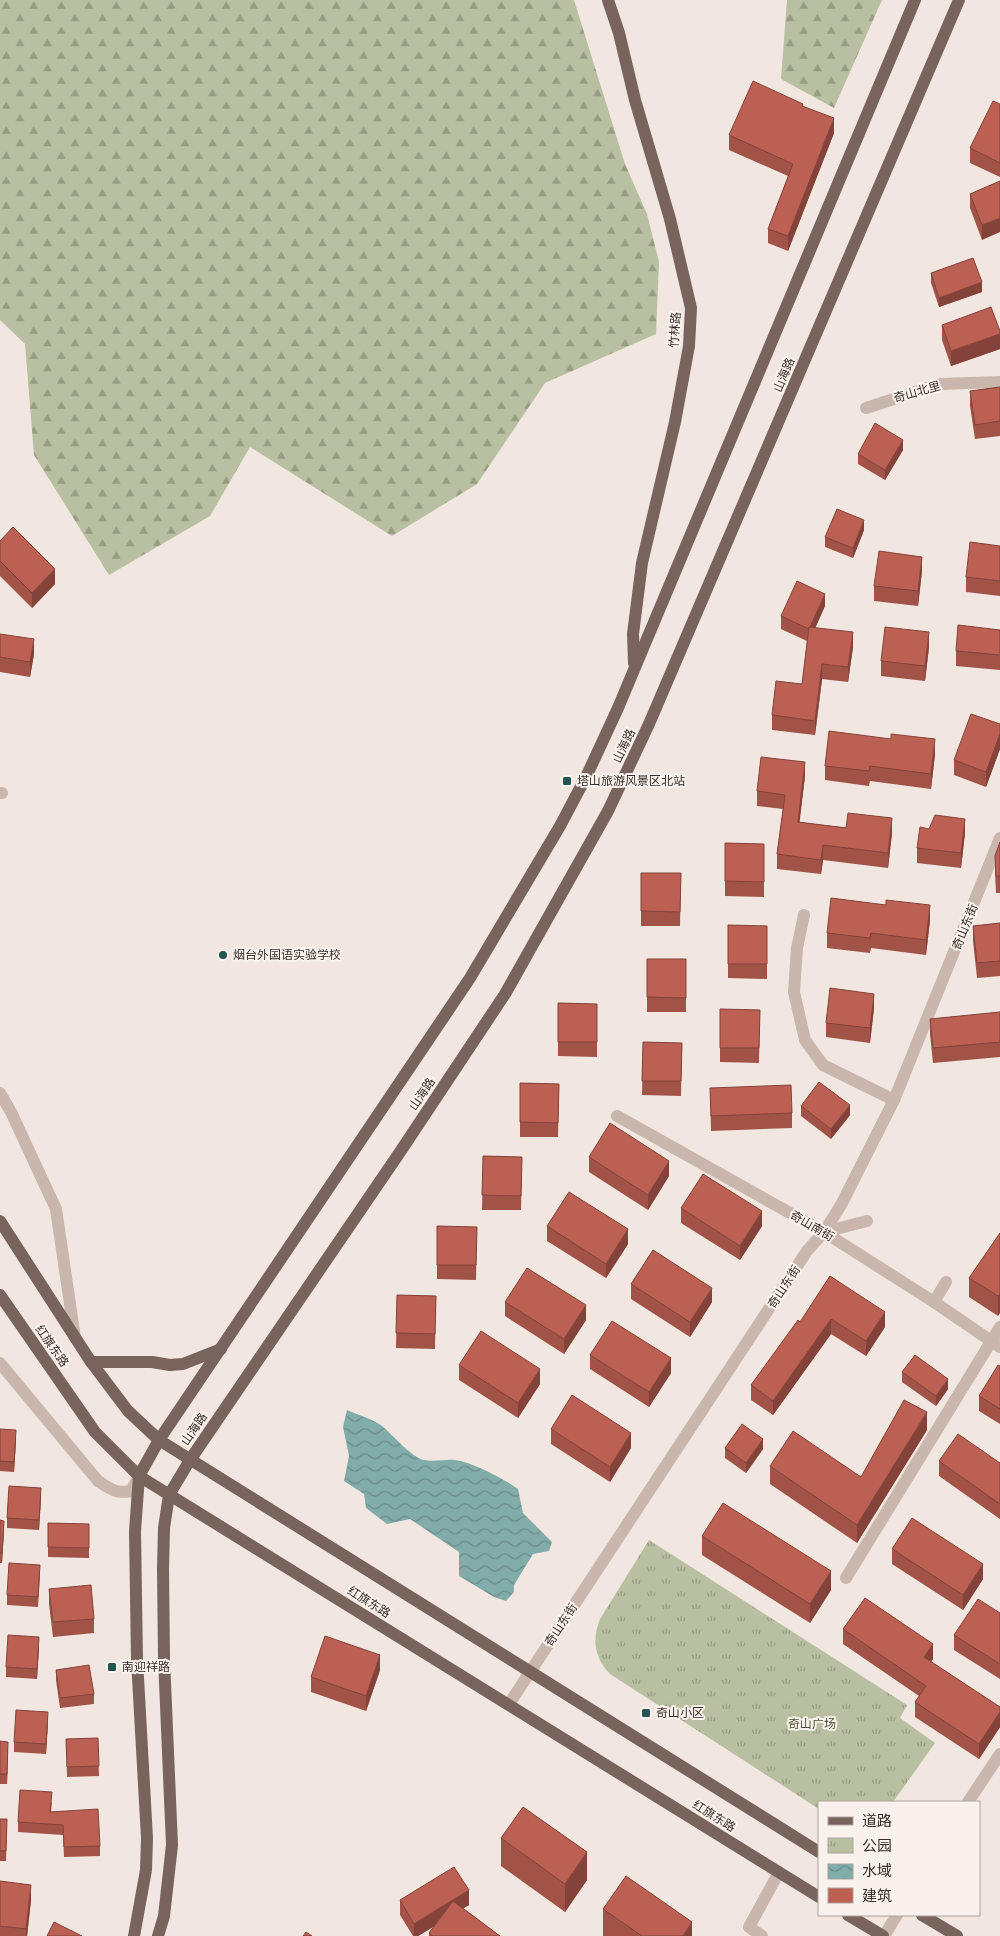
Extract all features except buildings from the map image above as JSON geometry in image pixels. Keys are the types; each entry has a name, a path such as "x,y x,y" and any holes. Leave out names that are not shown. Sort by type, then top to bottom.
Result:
{"main road":[{"name":"竹林路","path":"608,0 619,33 635,100 670,218 684,271 691,308 689,346 675,422 642,563 633,634 634,668"},
{"name":"山海路","path":"139,1476 159,1440 470,978 560,826 587,775 618,708 915,0"},
{"name":"山海路","path":"169,1495 190,1460 505,994 608,811 653,715 959,0"},
{"name":"红旗东路","path":"0,1221 90,1362 128,1411 159,1440 818,1851"},
{"name":"红旗东路","path":"0,1295 95,1432 139,1476 818,1896"},
{"path":"90,1362 184,1364 221,1349"},
{"path":"134,1936 146,1870 147,1838 137,1660 135,1570 135,1531 139,1476"},
{"path":"158,1936 164,1916 172,1846 164,1659 163,1569 164,1528 169,1495"},
{"path":"850,1916 884,1936"},
{"path":"924,1916 957,1936"}],"street":[{"name":"奇山北里","path":"866,408 940,384 1000,382"},
{"name":"奇山东街","path":"509,1704 807,1251 824,1232 841,1205 894,1100 1000,838"},
{"path":"804,915 797,948 794,992 805,1040 823,1064 894,1100"},
{"path":"0,1093 11,1112 56,1208 75,1340"},
{"name":"奇山南街","path":"617,1116 824,1232 996,1344"},
{"path":"824,1232 867,1221"},
{"path":"934,1302 946,1282"},
{"path":"846,1578 996,1344 1000,1327"},
{"path":"0,1363 98,1481 112,1491 120,1493 130,1491 139,1476"},
{"path":"969,1801 1000,1754"},
{"path":"762,1936 750,1927 779,1872"},
{"path":"884,1936 896,1916"}],"green space":[{"path":"0,0 574,0 625,164 647,214 659,262 656,334 545,383 477,484 392,536 250,447 210,516 109,575 34,455 25,344 0,320"},
{"path":"787,0 882,0 834,108 781,79"},
{"name":"奇山广场","path":"649,1540 907,1705 900,1718 935,1743 894,1801 818,1801 818,1808 610,1674 601,1661 596,1648 595,1641 600,1619"}],"water":[{"path":"347,1410 378,1424 419,1458 428,1461 462,1461 488,1472 518,1489 523,1513 552,1542 549,1551 533,1554 514,1585 514,1592 506,1601 494,1597 459,1576 459,1552 410,1519 387,1524 366,1508 364,1494 344,1481 349,1456 343,1427"}],"place":[{"name":"塔山旅游风景区北站","path":"567,781"},
{"name":"烟台外国语实验学校","path":"223,955"},
{"name":"南迎祥路","path":"112,1667"},
{"name":"奇山小区","path":"646,1713"}]}
